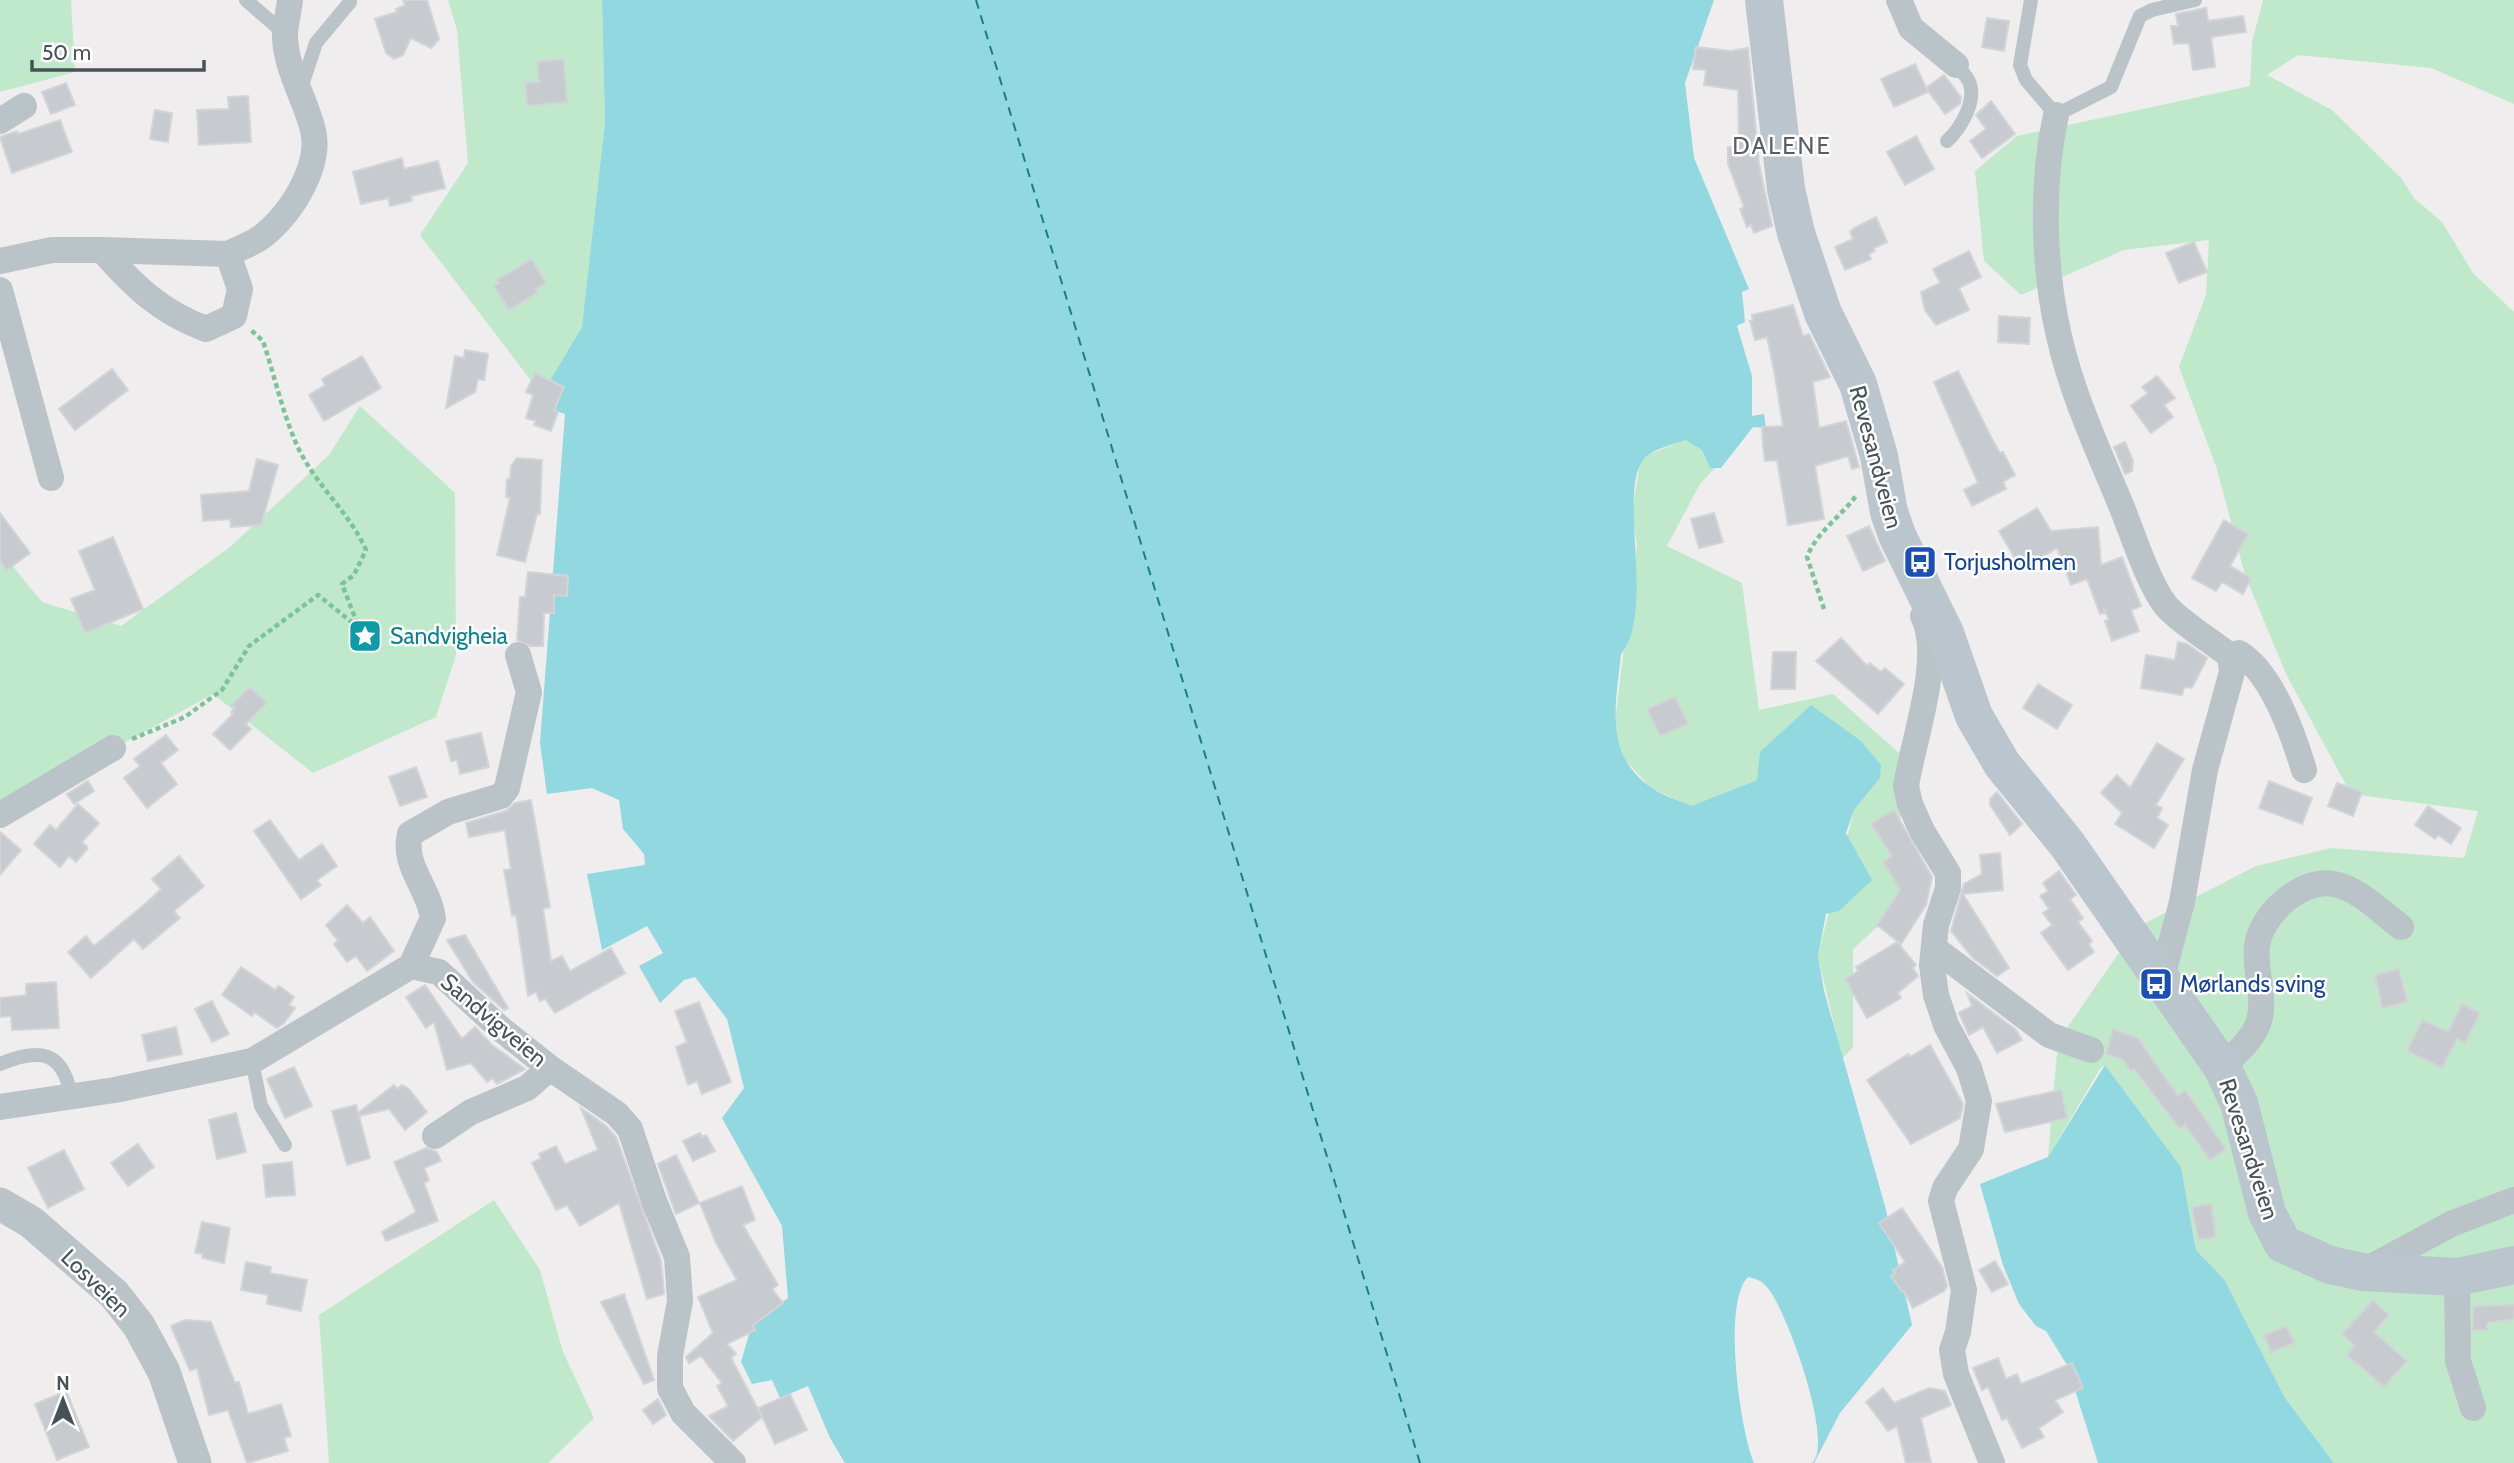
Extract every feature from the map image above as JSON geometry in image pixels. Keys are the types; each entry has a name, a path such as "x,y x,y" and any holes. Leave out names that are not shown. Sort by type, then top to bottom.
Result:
{"main road":[{"name":"Revesandveien","path":"1764,0 1786,189 1796,233 1823,313 1858,384 1889,512 1908,560 1945,633 1973,716 1986,741 2067,844 2162,977 2222,1068 2239,1103 2267,1213 2283,1244 2330,1265 2363,1272 2457,1277 2514,1265"}],"street":[{"path":"0,261 52,250 228,254 259,239 287,211 303,184 315,152 313,131 300,96 285,34 290,0"},
{"path":"1899,0 1911,28 1956,65"},
{"path":"0,121 24,106"},
{"path":"2056,115 2049,146 2045,205 2053,307 2059,339 2102,459 2142,558 2166,606 2230,656 2232,672 2205,770 2182,902 2162,977"},
{"path":"102,250 128,279 176,318 206,329 234,316 240,289 228,254"},
{"path":"0,290 51,478"},
{"path":"1908,560 1903,569 1926,621 1931,664 1906,786 1910,804 1922,831 1948,873 1948,888 1936,925 1936,995 1946,1025 1969,1068 1979,1101 1970,1149 1945,1188 1941,1202 1964,1290 1952,1350 1956,1374 1992,1463"},
{"path":"2230,656 2239,653 2249,659 2264,678 2296,742 2304,770"},
{"path":"411,966 433,918 424,889 408,858 410,834 448,812 502,796 507,788 529,692 519,655"},
{"path":"0,815 113,748"},
{"name":"Revesandveien","path":"2222,1068 2248,1041 2259,1021 2256,950 2259,935 2270,916 2283,902 2308,887 2333,884 2361,897 2401,927"},
{"path":"1934,948 2049,1035 2091,1050"},
{"name":"Sandvigveien","path":"0,1107 115,1090 253,1061 411,966 439,972 550,1068 617,1114 631,1129 654,1202 677,1257 680,1301 670,1356 670,1388 683,1413 733,1463"},
{"path":"435,1136 471,1112 527,1088 550,1068"},
{"path":"2363,1272 2451,1224 2514,1200"},
{"name":"Losveien","path":"0,1204 32,1222 114,1294 139,1326 164,1372 195,1463"},
{"path":"2457,1277 2458,1361 2473,1408"}],"lane":[{"path":"246,0 285,34"},
{"path":"2031,0 2020,65 2026,80 2056,115 2111,87 2140,16 2152,9 2195,0"},
{"path":"300,96 316,43 350,2"},
{"path":"1947,141 1960,125 1971,99 1969,80 1956,65"},
{"path":"0,1064 34,1053 56,1060 67,1075 71,1096"},
{"path":"253,1061 261,1105 285,1145"}],"path":[{"path":"113,748 185,717 222,690 249,646 318,595 359,628 342,584 354,575 366,550 354,524 325,490 296,444 263,341 234,316"},
{"path":"1824,608 1807,563 1808,552 1862,489 1883,481"}],"green space":[{"path":"0,0 71,0 75,72 0,92"},
{"path":"448,0 602,0 605,123 590,276 582,327 542,395 420,235 468,163 457,30"},
{"path":"2263,0 2514,0 2514,104 2431,68 2298,55 2267,75 2332,110 2401,178 2414,198 2442,222 2473,273 2514,312 2514,1463 2334,1463 2285,1398 2224,1279 2196,1250 2181,1167 2105,1065 2100,1069 2048,1157 2058,1041 2136,928 2256,866 2331,848 2464,858 2478,811 2351,794 2286,674 2245,575 2217,469 2179,367 2206,295 2209,240 2124,250 2021,295 1984,261 1975,171 2017,136 2250,86 2252,42"},
{"path":"360,406 455,493 456,655 436,717 313,773 213,694 0,811 0,551 42,602 121,626 230,547 329,455"},
{"path":"1686,439 1702,450 1710,467 1715,468 1700,484 1667,546 1742,583 1759,710 1833,694 1900,754 1902,904 1853,949 1853,1047 1842,1059 1818,956 1854,810 1880,778 1757,780 1691,806 1651,788 1625,760 1614,729 1637,545 1632,512 1640,464 1648,455"},
{"path":"494,1200 540,1270 563,1352 594,1418 548,1463 329,1463 319,1315"}],"water":[{"path":"602,0 1714,0 1685,83 1694,158 1749,289 1742,292 1745,322 1737,326 1752,376 1752,416 1764,414 1766,428 1753,427 1721,468 1710,468 1702,450 1686,440 1650,454 1638,472 1634,493 1636,609 1631,634 1621,654 1616,727 1619,744 1636,775 1656,791 1691,806 1757,780 1760,752 1811,705 1861,741 1881,765 1880,778 1854,810 1846,833 1872,880 1839,911 1826,914 1818,956 1824,991 1885,1206 1912,1325 1840,1413 1814,1463 1817,1430 1813,1404 1796,1347 1767,1287 1748,1277 1740,1291 1735,1339 1739,1397 1754,1463 845,1463 830,1438 808,1386 780,1398 772,1380 752,1384 741,1362 752,1324 788,1298 782,1226 722,1118 744,1088 727,1019 695,977 684,980 660,1003 639,966 663,953 647,926 602,950 587,874 645,865 644,854 623,829 619,800 592,788 547,794 540,743 565,414 536,404 582,327 605,123"},
{"path":"2105,1065 2181,1167 2196,1250 2224,1279 2285,1398 2334,1463 2098,1463 2067,1365 2046,1331 2036,1326 2019,1304 2003,1265 1980,1184 2048,1157"}],"building":[{"path":"403,0 427,0 439,39 431,48 411,38 403,55 394,59 386,53 375,19 397,12 396,9 405,5"},
{"path":"2206,8 2208,21 2243,16 2246,32 2211,37 2215,67 2193,70 2189,43 2174,44 2171,26 2178,26 2176,14"},
{"path":"1987,18 2009,21 2004,51 1982,47"},
{"path":"1696,47 1731,51 1748,48 1759,164 1772,226 1754,233 1751,225 1747,227 1740,209 1744,207 1728,164 1728,147 1739,147 1738,90 1704,85 1706,70 1693,69"},
{"path":"564,59 567,102 527,106 525,83 539,82 537,62"},
{"path":"1915,64 1928,92 1894,107 1881,79"},
{"path":"1944,75 1961,97 1960,104 1945,114 1926,88"},
{"path":"66,83 75,105 51,114 42,92"},
{"path":"248,96 251,142 199,145 197,110 229,109 228,97"},
{"path":"1991,101 2015,134 1982,158 1970,141 1986,129 1976,115"},
{"path":"155,110 172,113 168,142 150,139"},
{"path":"60,120 72,152 12,173 0,137"},
{"path":"1916,136 1934,169 1905,185 1887,152"},
{"path":"402,158 404,169 438,161 445,188 411,196 412,201 390,206 388,198 361,204 353,172"},
{"path":"1876,217 1887,242 1874,248 1875,251 1869,254 1871,259 1845,270 1835,247 1853,239 1850,232 1854,228"},
{"path":"2194,242 2207,272 2179,283 2166,253"},
{"path":"1969,251 1981,277 1959,288 1969,310 1936,325 1925,310 1921,292 1940,283 1933,269"},
{"path":"532,259 546,283 536,289 538,292 509,310 494,286 499,283 497,280"},
{"path":"1793,305 1803,336 1809,334 1830,377 1813,382 1819,428 1846,421 1859,467 1852,469 1848,456 1815,466 1824,519 1788,525 1777,460 1765,461 1763,446 1762,427 1783,426 1775,376 1767,337 1755,340 1750,321 1753,320 1752,315"},
{"path":"1999,316 2030,318 2029,344 1998,342"},
{"path":"465,350 488,354 484,380 478,379 475,392 446,408 455,356 464,358"},
{"path":"362,356 381,388 324,421 309,395 325,385 322,379"},
{"path":"112,369 128,390 75,430 59,409"},
{"path":"1958,371 1992,439 2000,453 2003,452 2015,475 2003,482 2006,489 1972,506 1964,490 1978,483 1934,382"},
{"path":"535,373 564,387 554,410 558,412 551,431 534,425 536,421 526,418 533,395 526,392"},
{"path":"2157,376 2175,398 2164,405 2173,417 2151,433 2131,406 2148,393 2142,387"},
{"path":"2125,442 2133,461 2132,471 2125,474 2114,447"},
{"path":"517,458 542,460 540,514 537,514 525,562 497,555 510,498 506,497 507,479 510,479 511,466"},
{"path":"257,459 278,465 261,525 231,527 230,519 203,521 201,495 249,491"},
{"path":"2037,508 2051,531 2098,527 2101,565 2122,557 2141,606 2131,610 2139,631 2112,641 2105,621 2109,620 2104,608 2105,613 2100,614 2087,579 2071,585 2057,548 2022,570 1999,531"},
{"path":"0,513 30,553 7,570 0,561"},
{"path":"1714,513 1723,542 1699,548 1691,519"},
{"path":"2224,520 2248,534 2230,566 2251,578 2243,594 2222,582 2216,591 2192,578"},
{"path":"1869,526 1885,561 1863,571 1847,536"},
{"path":"113,537 143,609 85,633 71,599 95,590 79,551"},
{"path":"528,572 568,576 567,596 554,595 554,613 544,613 543,646 530,646 517,640 520,597 525,597"},
{"path":"1841,638 1867,666 1870,663 1881,672 1885,668 1904,684 1878,714 1816,661"},
{"path":"2178,642 2187,644 2207,658 2192,688 2184,687 2182,695 2141,688 2146,655 2175,660"},
{"path":"1773,652 1796,652 1795,689 1771,689"},
{"path":"2038,684 2072,705 2057,729 2023,708"},
{"path":"250,687 267,703 246,724 251,729 230,750 213,734 233,714 231,712 235,708 232,705"},
{"path":"1675,697 1688,724 1660,736 1647,709"},
{"path":"481,733 489,767 460,774 457,760 451,761 446,741"},
{"path":"166,735 178,750 161,763 177,784 147,808 124,778 140,766 134,759"},
{"path":"2157,743 2184,759 2156,805 2162,808 2157,818 2168,825 2154,848 2115,824 2122,813 2101,793 2117,775 2130,788"},
{"path":"416,767 427,797 400,806 389,777"},
{"path":"88,781 94,791 74,804 67,794"},
{"path":"2269,781 2312,798 2302,824 2259,808"},
{"path":"2337,783 2362,792 2353,816 2328,806"},
{"path":"1997,792 2022,824 2010,835 1990,805 1990,799"},
{"path":"531,800 550,907 543,909 551,961 562,956 570,971 611,948 625,973 555,1013 545,999 540,1001 536,992 528,996 516,915 512,916 504,870 511,869 505,830 469,837 466,823 506,811 515,803"},
{"path":"78,804 99,823 82,842 88,848 76,862 69,856 60,867 34,844 50,825 56,830"},
{"path":"2428,806 2461,828 2451,844 2438,835 2435,839 2415,825"},
{"path":"1894,810 1932,877 1926,905 1901,944 1877,925 1900,890 1883,862 1892,856 1871,824"},
{"path":"270,820 299,860 322,844 337,866 317,880 321,885 301,899 254,831"},
{"path":"0,832 21,850 0,875"},
{"path":"2000,853 2003,890 1963,894 2009,968 1997,976 1973,958 1951,931 1964,884 1982,874 1980,855"},
{"path":"179,856 204,886 174,911 180,918 143,949 134,939 91,978 68,952 86,936 94,946 145,904 161,889 152,879"},
{"path":"2059,871 2076,895 2070,899 2083,918 2078,922 2092,941 2089,944 2094,952 2068,970 2041,933 2052,925 2043,913 2049,909 2040,896 2048,891 2043,883"},
{"path":"347,905 363,923 370,917 394,951 367,971 356,956 347,962 334,944 338,941 326,925"},
{"path":"465,935 508,1008 504,1010 473,982 447,940"},
{"path":"1897,942 1916,965 1913,968 1918,976 1898,993 1901,998 1867,1018 1845,979 1858,971 1856,967"},
{"path":"241,967 275,990 279,986 294,997 289,1005 295,1008 277,1028 254,1012 252,1016 222,995"},
{"path":"2399,969 2407,1002 2382,1008 2375,975"},
{"path":"56,982 59,1028 12,1030 11,1016 0,1017 0,998 26,995 26,984"},
{"path":"425,985 462,1039 475,1027 492,1045 525,1069 497,1084 492,1078 487,1082 471,1063 447,1070 434,1022 426,1028 406,997"},
{"path":"1967,993 2016,1030 2022,1040 1997,1053 1983,1027 1969,1035 1959,1013 1972,1006"},
{"path":"212,1001 229,1034 212,1042 195,1009"},
{"path":"699,1002 731,1082 702,1094 697,1081 688,1085 676,1047 687,1042 675,1011"},
{"path":"2462,1004 2480,1013 2465,1043 2457,1039 2442,1068 2407,1051 2422,1020 2448,1032"},
{"path":"176,1027 182,1054 148,1061 142,1035"},
{"path":"2113,1029 2138,1038 2178,1096 2185,1090 2226,1149 2210,1160 2185,1125 2180,1129 2134,1069 2131,1071 2122,1059 2106,1054"},
{"path":"1930,1045 1963,1104 1960,1118 1911,1144 1867,1080 1908,1054 1910,1057"},
{"path":"294,1067 312,1106 285,1118 267,1079"},
{"path":"394,1085 397,1089 402,1085 409,1089 427,1112 405,1130 389,1109 359,1116 370,1158 347,1165 332,1111 356,1105 358,1113"},
{"path":"2061,1090 2067,1118 2005,1132 1996,1104"},
{"path":"581,1108 616,1137 661,1261 664,1294 647,1299 619,1203 580,1226 567,1205 556,1210 532,1163 541,1158 539,1154 556,1146 565,1164 598,1150"},
{"path":"236,1113 246,1152 217,1159 209,1120"},
{"path":"700,1133 702,1137 706,1135 715,1151 693,1161 683,1141"},
{"path":"138,1144 154,1167 128,1186 111,1163"},
{"path":"426,1148 437,1152 441,1161 424,1168 429,1180 424,1183 438,1221 386,1241 382,1232 416,1212 394,1162"},
{"path":"64,1150 84,1189 48,1208 28,1168"},
{"path":"676,1155 699,1203 676,1214 658,1164"},
{"path":"292,1162 295,1195 266,1197 263,1165"},
{"path":"742,1186 755,1220 743,1225 778,1285 772,1289 783,1303 753,1325 755,1330 727,1344 736,1354 731,1358 762,1417 733,1441 709,1416 728,1406 717,1386 722,1383 701,1356 689,1363 686,1357 713,1333 698,1297 737,1280 716,1243 700,1203"},
{"path":"2211,1204 2216,1237 2198,1240 2192,1207"},
{"path":"1902,1208 1942,1267 1947,1286 1944,1291 1913,1308 1904,1291 1902,1292 1891,1276 1895,1273 1893,1270 1905,1262 1879,1223"},
{"path":"202,1222 230,1228 224,1263 202,1258 203,1254 195,1253"},
{"path":"1995,1261 2008,1284 1992,1292 1979,1270"},
{"path":"246,1262 271,1267 270,1273 307,1280 301,1311 267,1304 268,1295 241,1290"},
{"path":"624,1294 654,1380 644,1384 601,1302"},
{"path":"2373,1300 2389,1315 2374,1332 2407,1361 2384,1387 2347,1355 2355,1346 2342,1334"},
{"path":"2514,1305 2514,1319 2487,1323 2487,1330 2473,1330 2473,1306"},
{"path":"185,1320 211,1322 235,1383 239,1382 248,1414 281,1404 291,1436 284,1438 288,1451 247,1463 228,1410 209,1415 197,1368 190,1371 171,1326"},
{"path":"2287,1326 2294,1343 2271,1352 2264,1335"},
{"path":"1998,1358 2006,1379 2017,1374 2021,1384 2072,1363 2083,1388 2055,1400 2063,1412 2039,1428 2044,1437 2022,1448 2007,1418 2002,1420 1988,1387 1982,1390 1973,1368"},
{"path":"1883,1388 1894,1403 1929,1388 1945,1391 1951,1405 1921,1418 1931,1463 1906,1463 1897,1426 1888,1431 1866,1402"},
{"path":"66,1391 89,1447 57,1460 35,1404"},
{"path":"790,1394 807,1430 775,1444 758,1408"},
{"path":"658,1399 666,1415 653,1424 643,1410"}],"ferry route":[{"path":"976,0 1420,1463"}],"place":[{"name":"Torjusholmen","path":"1920,562"},
{"name":"Sandvigheia","path":"365,636"},
{"name":"Mørlands sving","path":"2156,984"}],"district":[{"name":"DALENE","path":"1782,145"}]}
